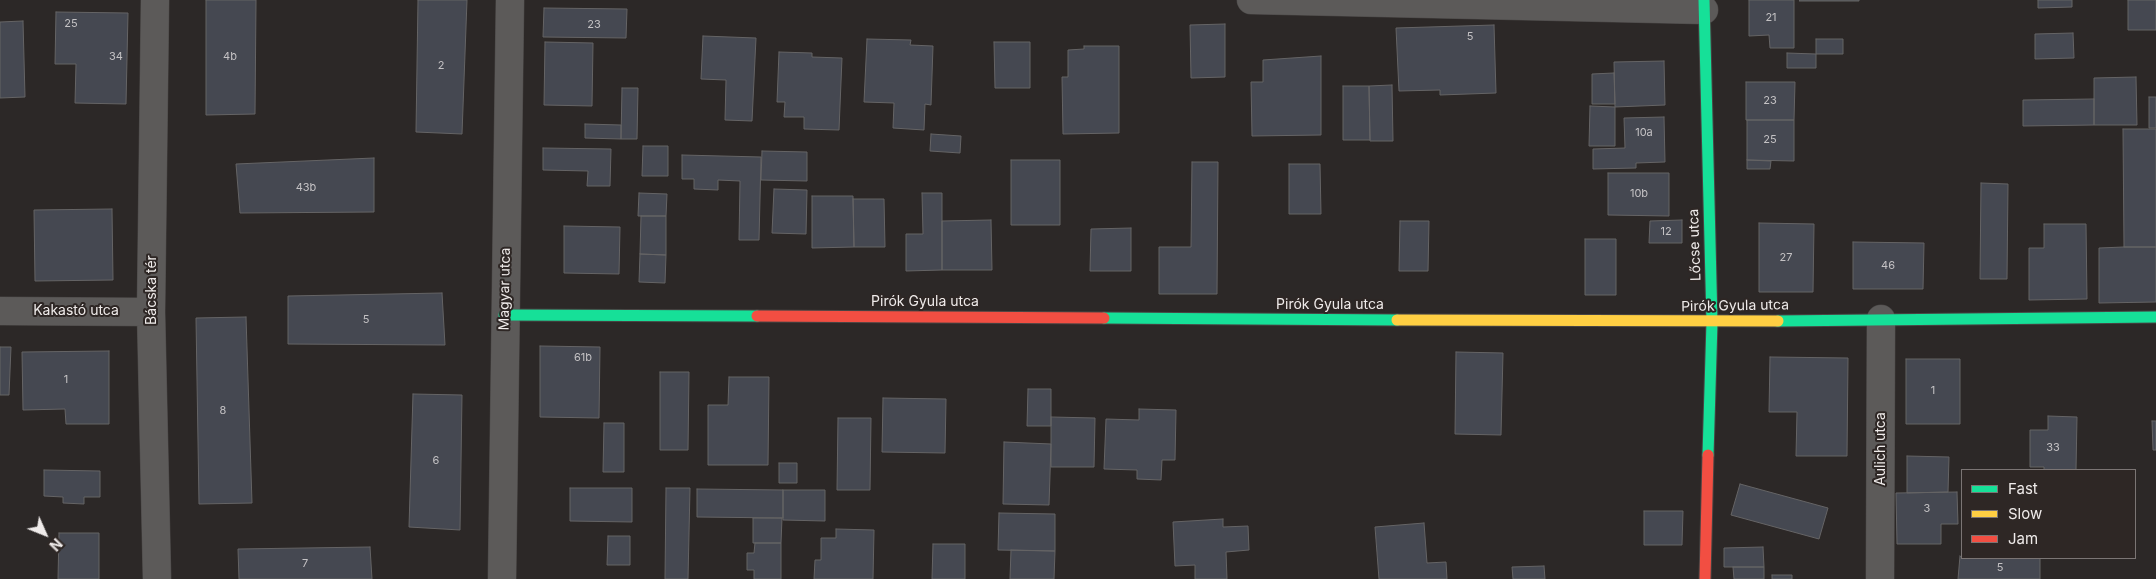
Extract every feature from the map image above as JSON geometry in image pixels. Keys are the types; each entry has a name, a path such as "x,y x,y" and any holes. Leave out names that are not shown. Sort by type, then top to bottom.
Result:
{"street":[{"name":"Bácska tér","path":"155,0 151,312 157,579"},
{"name":"Magyar utca","path":"502,579 504,315 510,0"},
{"path":"1251,0 1704,5"},
{"name":"Lőcse utca","path":"1704,5 1712,322 1705,579"},
{"name":"Kakastó utca","path":"0,311 151,312"},
{"name":"Pirók Gyula utca","path":"504,315 1712,322 2156,317"},
{"name":"Aulich utca","path":"1880,579 1881,319"}],"building":[{"path":"206,0 256,0 255,114 206,115"},
{"path":"418,0 467,0 462,134 416,132"},
{"path":"1749,0 1794,0 1794,48 1770,48 1769,35 1749,36"},
{"path":"1859,0 1859,1 1799,1"},
{"path":"2038,0 2072,0 2072,7 2038,8"},
{"path":"2128,0 2156,0 2156,30 2128,30"},
{"path":"544,8 627,9 626,38 543,37"},
{"path":"56,12 128,13 126,104 75,103 76,64 55,64"},
{"path":"23,21 25,97 0,98 0,22"},
{"path":"1225,24 1225,77 1191,78 1190,25"},
{"path":"1494,25 1496,93 1440,95 1440,90 1399,91 1396,28"},
{"path":"2073,33 2074,58 2035,59 2035,34"},
{"path":"703,36 756,38 752,121 725,120 726,80 701,79"},
{"path":"867,39 911,40 910,45 933,46 931,105 925,104 924,130 893,128 894,103 864,102"},
{"path":"1816,39 1843,39 1843,54 1816,54"},
{"path":"545,42 593,43 592,106 544,105"},
{"path":"994,42 1030,42 1030,88 995,88"},
{"path":"1084,46 1119,46 1119,133 1063,134 1062,77 1068,77 1068,50 1084,49"},
{"path":"779,52 812,53 812,57 842,58 839,130 804,129 804,117 784,117 785,102 777,102"},
{"path":"1787,53 1816,54 1816,68 1787,68"},
{"path":"1321,56 1321,135 1252,136 1251,82 1263,82 1263,60"},
{"path":"1664,61 1665,105 1615,107 1614,62"},
{"path":"1614,73 1615,104 1592,104 1592,74"},
{"path":"2136,77 2137,125 2094,125 2094,78"},
{"path":"1746,82 1795,82 1794,120 1746,120"},
{"path":"1392,85 1393,141 1370,141 1369,86"},
{"path":"1343,86 1369,86 1370,140 1343,140"},
{"path":"622,88 638,88 637,139 621,139"},
{"path":"2149,97 2156,97 2156,128 2149,128"},
{"path":"2094,99 2094,125 2023,126 2023,100"},
{"path":"1590,106 1615,107 1615,146 1589,146"},
{"path":"1664,117 1665,162 1636,163 1636,168 1593,169 1593,149 1625,148 1624,118"},
{"path":"1747,120 1794,120 1794,161 1747,160"},
{"path":"585,124 621,125 621,139 585,138"},
{"path":"2123,129 2156,129 2156,247 2124,247"},
{"path":"931,134 961,136 960,153 930,151"},
{"path":"643,146 668,146 668,176 642,176"},
{"path":"543,148 611,149 610,186 587,186 588,171 543,170"},
{"path":"762,151 807,152 807,181 761,180"},
{"path":"682,155 761,157 759,240 739,240 740,181 718,180 718,190 694,189 694,179 682,179"},
{"path":"374,158 374,212 240,213 236,164"},
{"path":"1011,160 1060,160 1060,225 1011,225"},
{"path":"1747,160 1771,161 1770,169 1747,169"},
{"path":"1192,162 1218,162 1217,294 1159,294 1159,247 1191,247"},
{"path":"1289,164 1320,164 1321,214 1289,214"},
{"path":"1608,173 1669,173 1669,216 1608,215"},
{"path":"1981,183 2008,184 2007,279 1980,279"},
{"path":"774,189 807,190 806,234 772,233"},
{"path":"639,193 667,194 666,216 638,216"},
{"path":"922,193 942,193 942,270 906,271 906,234 923,234"},
{"path":"812,196 853,196 854,247 812,248"},
{"path":"853,199 884,199 885,247 854,247"},
{"path":"112,209 113,280 35,281 34,210"},
{"path":"641,216 666,216 666,255 640,254"},
{"path":"991,220 992,270 942,270 942,221"},
{"path":"1682,220 1682,243 1649,243 1650,221"},
{"path":"1400,221 1429,221 1428,271 1399,271"},
{"path":"1759,223 1814,224 1813,292 1759,292"},
{"path":"2044,224 2086,224 2087,299 2029,300 2029,248 2044,248"},
{"path":"564,226 620,227 619,274 564,273"},
{"path":"1131,228 1131,271 1090,271 1091,229"},
{"path":"1585,239 1616,239 1616,295 1585,295"},
{"path":"1853,242 1924,243 1923,289 1853,289"},
{"path":"2156,247 2156,302 2099,303 2099,248"},
{"path":"640,254 666,255 665,283 639,282"},
{"path":"442,293 445,345 288,344 288,296"},
{"path":"246,317 252,503 199,504 196,318"},
{"path":"540,346 600,347 599,418 540,417"},
{"path":"0,347 11,347 9,395 0,395"},
{"path":"109,351 109,424 66,424 65,409 23,410 22,352"},
{"path":"1456,352 1503,353 1501,435 1455,434"},
{"path":"1770,357 1848,358 1847,456 1796,456 1797,412 1769,412"},
{"path":"1906,359 1960,359 1960,424 1906,424"},
{"path":"660,372 689,372 688,450 660,450"},
{"path":"729,377 769,377 768,465 708,465 708,405 728,405"},
{"path":"1028,389 1051,389 1051,426 1027,426"},
{"path":"413,394 462,395 460,530 409,527"},
{"path":"883,398 946,399 945,453 882,452"},
{"path":"1139,409 1176,410 1175,460 1162,460 1161,480 1137,479 1137,470 1104,469 1106,419 1139,420"},
{"path":"2048,416 2077,417 2076,469 2030,467 2030,430 2048,430"},
{"path":"1051,417 1095,418 1094,467 1051,467"},
{"path":"838,418 871,418 870,490 837,490"},
{"path":"2152,421 2156,421 2156,450 2153,450"},
{"path":"604,423 624,423 624,472 603,472"},
{"path":"1004,442 1051,444 1049,505 1003,504"},
{"path":"1907,456 1949,457 1948,492 1907,493"},
{"path":"779,463 797,463 797,483 779,483"},
{"path":"44,470 100,471 100,497 84,497 84,504 63,503 63,497 44,496"},
{"path":"1740,484 1828,508 1819,539 1731,515"},
{"path":"570,488 632,488 632,522 570,521"},
{"path":"666,488 690,488 688,579 665,579"},
{"path":"697,489 783,490 783,518 697,517"},
{"path":"783,490 825,490 825,521 783,520"},
{"path":"1957,492 1958,524 1941,524 1941,544 1897,544 1896,493"},
{"path":"1644,511 1683,511 1682,545 1644,545"},
{"path":"999,513 1055,514 1055,551 998,550"},
{"path":"753,518 782,518 781,543 753,543"},
{"path":"1223,519 1223,527 1248,526 1249,550 1226,552 1227,579 1195,579 1195,565 1175,566 1173,522"},
{"path":"1424,523 1427,563 1446,562 1447,579 1379,579 1375,527"},
{"path":"836,529 874,530 873,579 814,579 815,560 821,560 821,538 836,538"},
{"path":"59,533 99,533 99,579 58,579"},
{"path":"608,536 630,536 630,565 607,565"},
{"path":"755,543 781,543 781,579 754,579 754,570 747,570 747,553 754,553"},
{"path":"933,544 965,544 965,579 932,579"},
{"path":"370,547 372,579 239,579 238,549"},
{"path":"1763,547 1764,567 1724,567 1724,548"},
{"path":"1011,550 1055,551 1054,579 1010,579"},
{"path":"1960,556 1961,559 2040,559 2040,579 1958,579"},
{"path":"1544,566 1545,579 1513,579 1512,567"},
{"path":"1733,567 1764,567 1764,579 1734,579"},
{"path":"1772,575 1792,575 1792,579 1772,579"}],"traffic: fast":[{"path":"1704,0 1712,322 1708,455"},
{"path":"504,315 757,316"},
{"path":"1778,321 2156,317"},
{"path":"1104,318 1397,320"}],"traffic: slow":[{"path":"1397,320 1778,321"}],"traffic: jam":[{"path":"757,316 1104,318"},
{"path":"1705,579 1708,455"}]}
